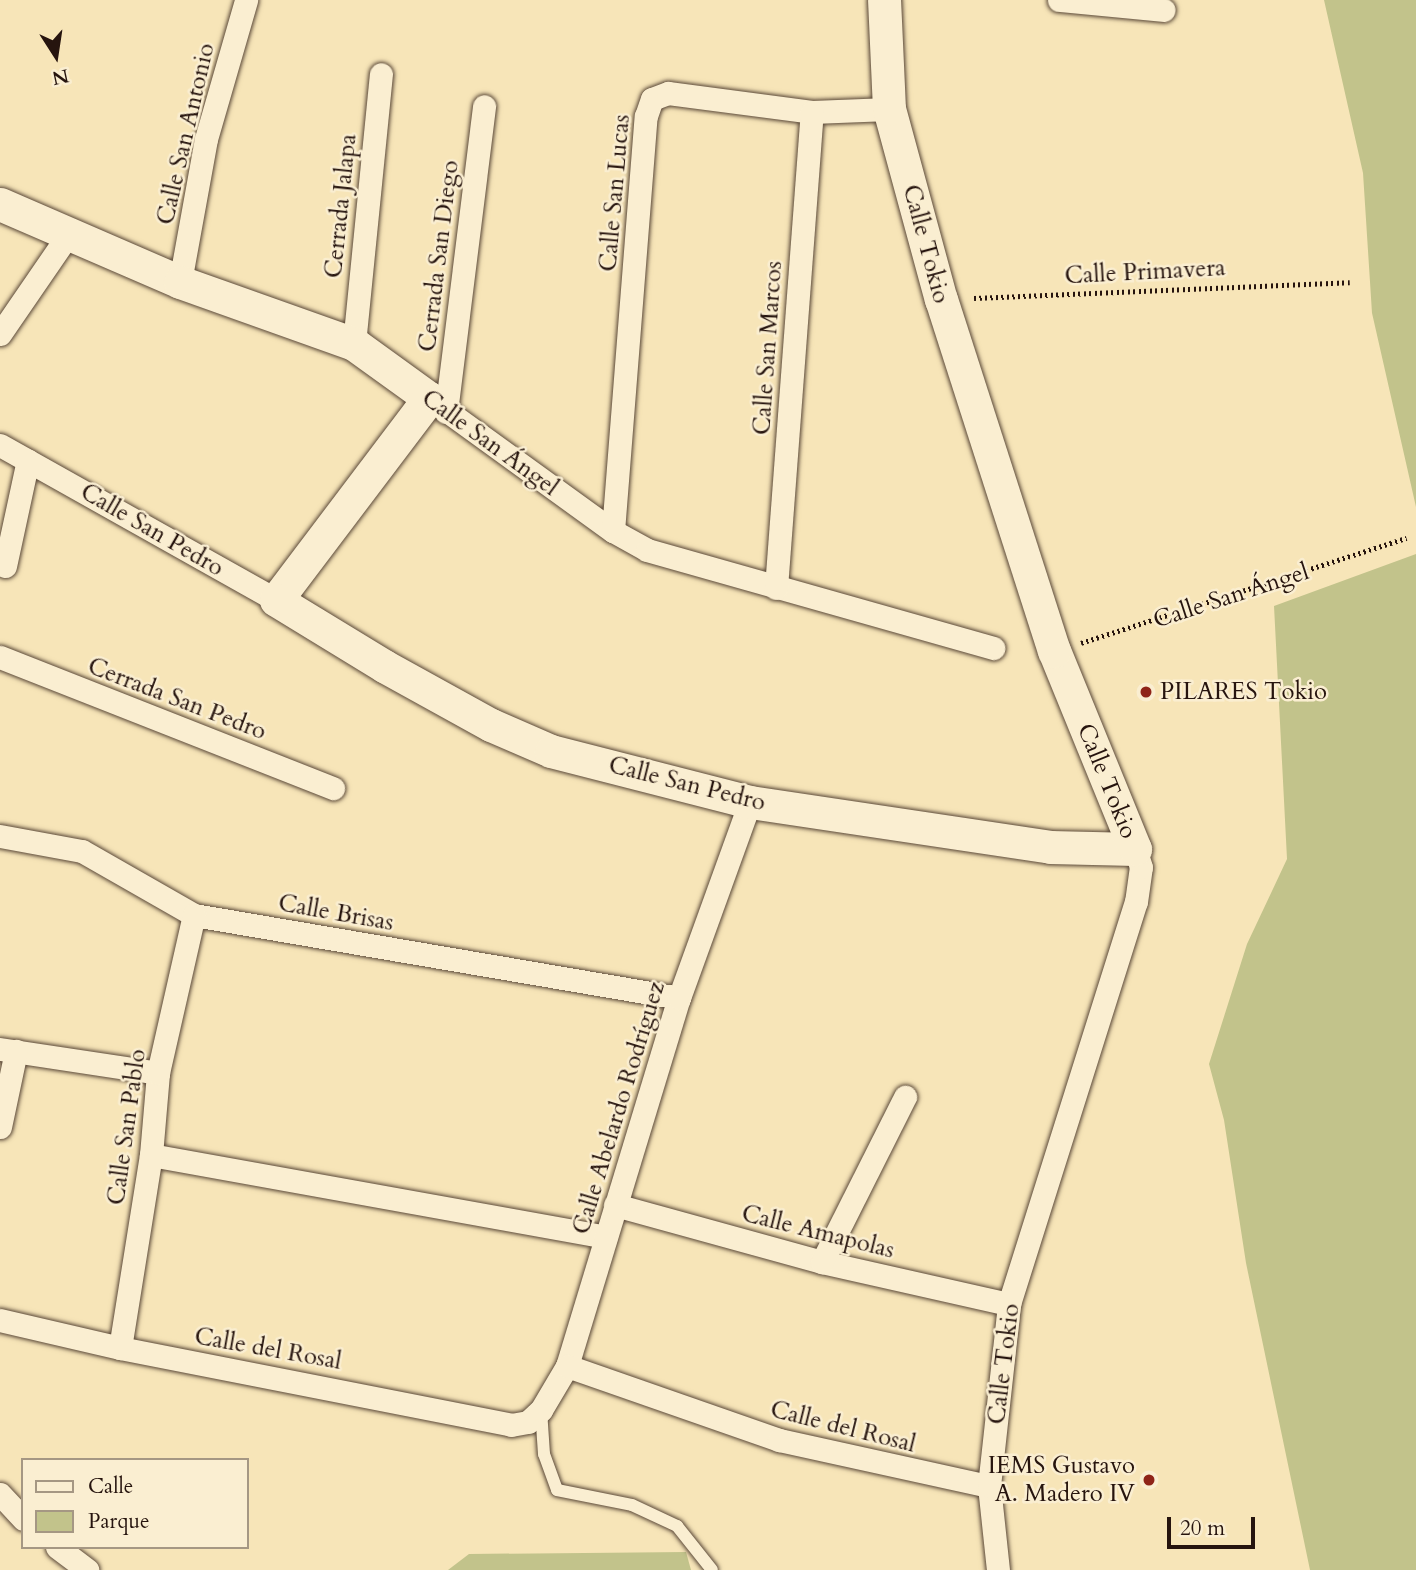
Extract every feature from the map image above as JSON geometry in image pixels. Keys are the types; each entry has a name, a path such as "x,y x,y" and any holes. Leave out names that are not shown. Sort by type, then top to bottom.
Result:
{"street":[{"name":"Calle San Antonio","path":"180,282 206,139 246,0"},
{"name":"Calle Tokio","path":"884,0 889,108 941,300 1054,651 1140,867 1136,902 1009,1304 989,1486 998,1570"},
{"path":"1059,0 1164,10"},
{"name":"Cerrada Jalapa","path":"354,344 381,74"},
{"name":"Calle San Lucas","path":"614,531 646,116 652,99 668,93 812,112 889,108"},
{"name":"Cerrada San Diego","path":"437,405 484,106"},
{"name":"Calle San Marcos","path":"776,588 812,112"},
{"name":"Calle San Ángel","path":"0,204 180,282 354,344 614,531 647,550 993,648"},
{"path":"0,334 68,235"},
{"path":"276,600 437,405"},
{"name":"Calle San Pedro","path":"0,445 491,725 551,751 750,802 1050,847 1135,849"},
{"path":"5,566 28,460"},
{"name":"Cerrada San Pedro","path":"1,658 333,788"},
{"name":"Calle Abelardo Rodríguez","path":"535,1416 567,1366 679,998 750,802"},
{"name":"Calle Brisas","path":"0,836 82,850 194,915 679,998"},
{"name":"Calle San Pablo","path":"120,1349 150,1155 158,1073 194,915"},
{"path":"0,1126 8,1050 158,1073"},
{"path":"822,1262 905,1097"},
{"path":"150,1155 606,1237"},
{"name":"Calle Amapolas","path":"615,1205 822,1262 1009,1304"},
{"name":"Calle del Rosal","path":"0,1320 120,1349 511,1425 535,1416"},
{"name":"Calle del Rosal","path":"567,1366 779,1440 989,1486"},
{"path":"0,1494 21,1517"},
{"path":"60,1549 87,1570"}],"lane":[{"path":"535,1416 544,1454 557,1490 632,1504 677,1526 712,1570"}],"path":[{"name":"Calle Primavera","path":"941,300 1350,282"},
{"name":"Calle San Ángel","path":"1054,651 1407,538"}],"green space":[{"path":"1324,0 1416,0 1416,507 1372,313 1363,173"},
{"path":"1416,554 1416,1570 1310,1570 1246,1263 1224,1120 1209,1064 1247,944 1287,859 1274,606"},
{"path":"686,1552 691,1570 448,1570 469,1554"}],"place":[{"name":"PILARES Tokio","path":"1146,692"},
{"name":"IEMS Gustavo A. Madero IV","path":"1149,1480"}]}
